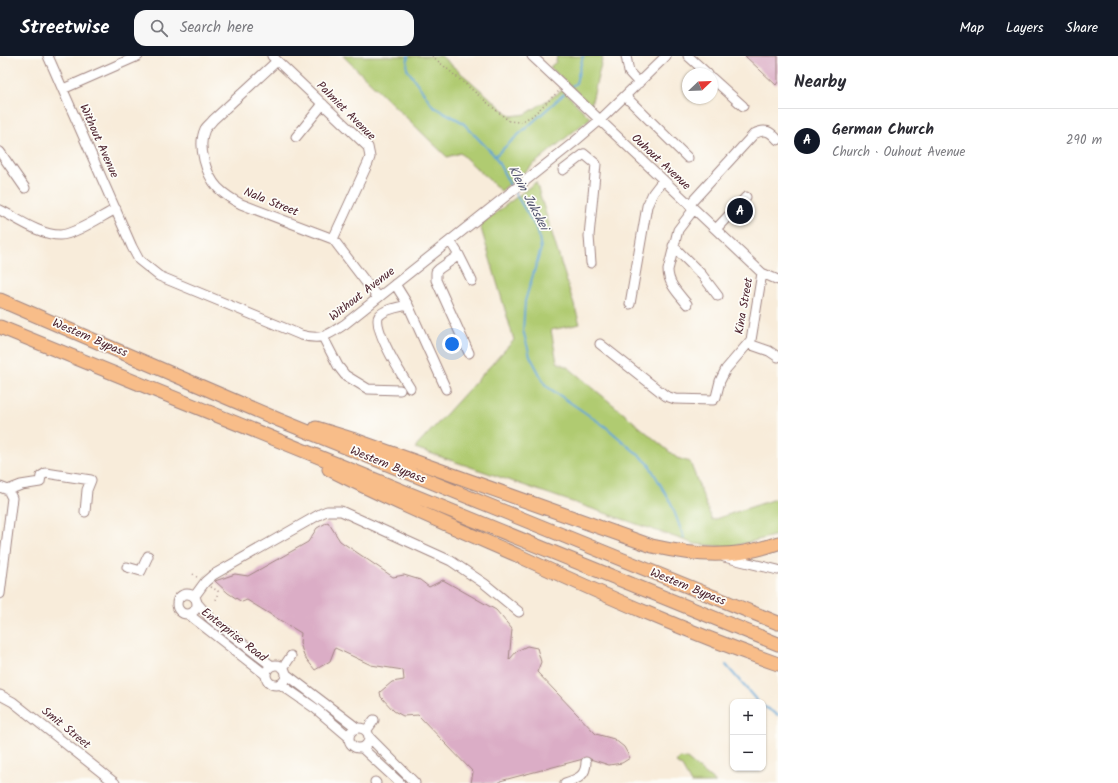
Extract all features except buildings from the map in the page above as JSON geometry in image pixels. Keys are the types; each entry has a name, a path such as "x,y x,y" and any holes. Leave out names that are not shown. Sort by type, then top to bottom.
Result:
{"highway":[{"name":"Western Bypass","path":"0,300 279,420 778,623"},
{"name":"Western Bypass","path":"0,327 778,644"},
{"path":"279,420 308,426 358,441 630,539 672,550 715,555 750,551 778,543"},
{"path":"264,434 427,517 714,642 778,664"}],"street":[{"name":"Without Avenue","path":"48,56 139,260 159,276 301,335 317,338 323,337 345,324 573,143 600,120 666,56"},
{"path":"63,89 138,56"},
{"name":"Ouhout Avenue","path":"532,56 762,273 778,280"},
{"path":"626,56 630,72 638,83"},
{"path":"688,56 701,68"},
{"name":"Palmiet Avenue","path":"274,58 368,147 370,158 333,239"},
{"name":"Nala Street","path":"274,58 205,129 202,151 205,163 217,187 227,197 241,204 333,239"},
{"path":"718,83 743,106"},
{"path":"625,96 688,158"},
{"path":"296,137 323,104"},
{"path":"687,304 673,286 668,275 674,246 682,223 691,207 754,134 764,130 768,131 778,140"},
{"path":"573,143 594,161 596,166 589,236 590,262"},
{"path":"0,152 25,188"},
{"path":"563,170 584,154"},
{"path":"630,304 647,206 653,193 663,180"},
{"path":"716,230 746,196"},
{"path":"0,210 41,230 60,235 73,231 116,209"},
{"path":"333,239 378,298"},
{"path":"450,241 472,281"},
{"path":"674,246 708,281 718,296"},
{"path":"459,255 442,266 436,272 436,276 469,353"},
{"name":"Kina Street","path":"600,344 666,396 676,399 713,400 716,397 722,376 733,361 749,344 752,336 762,273"},
{"path":"395,284 408,305 446,389"},
{"path":"408,305 382,313 379,316 377,323 394,364 410,388"},
{"path":"323,337 338,366 345,375 368,389 400,390"},
{"path":"749,344 769,351 778,357"},
{"path":"0,594 12,498 7,491 21,485 40,482 41,476 46,473 91,480 87,490 85,512"},
{"path":"195,600 184,594 178,600 178,609 183,613 188,614 195,609 195,600 205,582 213,575 322,513 336,510 342,511 452,561 485,584 519,612"},
{"path":"715,555 778,570"},
{"path":"127,567 141,571 148,556"},
{"name":"Enterprise Road","path":"195,600 212,619 272,666"},
{"name":"Enterprise Road","path":"188,614 266,675"},
{"path":"291,656 284,671 284,681 275,685 270,683 266,675 268,669 276,665 284,671 357,728 368,734 415,783"},
{"path":"280,684 316,709 349,737 353,746 362,748 400,783"},
{"name":"Smit Street","path":"0,695 13,702 115,783"},
{"path":"362,748 368,744 368,734 374,720"},
{"path":"349,737 357,728"},
{"path":"565,783 581,777 586,768 586,762"}],"path":[{"path":"432,56 509,121 520,122 532,116 564,86"}],"green space":[{"path":"343,56 441,56 511,116 526,114 563,90 590,118 501,191 460,153 447,157"},
{"path":"557,56 603,56 591,105 550,67 556,62"},
{"path":"536,182 580,324 551,330 557,362 569,368 677,458 690,462 712,520 778,498 778,535 729,547 695,544 415,448 514,340 480,225"},
{"path":"680,758 687,759 716,783 691,783 682,767 676,763"}],"waterway":[{"name":"Klein Jukskei","path":"408,56 407,69 433,106 462,122 495,156 512,189"},
{"path":"572,86 576,83 583,56"},
{"path":"495,156 564,94"},
{"name":"Klein Jukskei","path":"515,193 538,231 541,249 525,301 523,330 530,356 546,386 606,427 648,463 671,503 684,538"},
{"name":"Klein Jukskei","path":"726,665 755,699"},
{"name":"Klein Jukskei","path":"766,708 778,715"}],"place":[{"name":"German Church","path":"740,211"}]}
